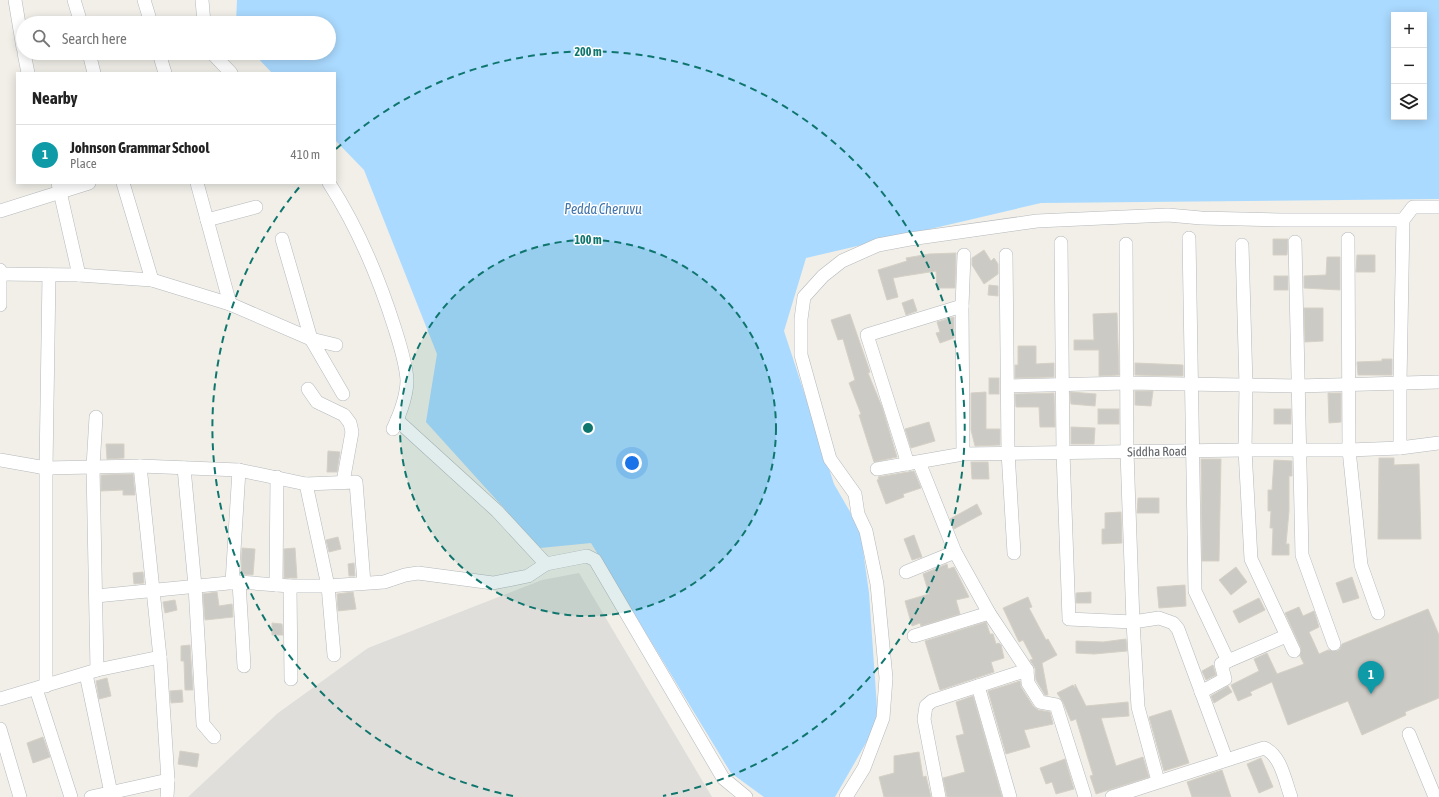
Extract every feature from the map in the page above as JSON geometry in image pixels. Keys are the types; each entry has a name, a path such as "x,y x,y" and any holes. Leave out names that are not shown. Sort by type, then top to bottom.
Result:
{"street":[{"path":"15,0 18,16"},
{"path":"74,0 79,16"},
{"path":"144,0 148,16"},
{"path":"202,0 203,16"},
{"path":"25,60 28,72"},
{"path":"91,60 94,72"},
{"path":"161,60 165,72"},
{"path":"219,60 230,72"},
{"path":"0,211 59,187 82,184"},
{"path":"123,184 152,280"},
{"path":"197,184 230,304"},
{"path":"330,184 363,246 384,294 400,344 407,380 402,407 395,424 497,511 546,564"},
{"path":"59,187 79,275"},
{"path":"207,220 256,207"},
{"path":"1400,448 1403,220 1414,207 1439,207"},
{"path":"846,797 864,768 883,718 886,678 877,584 866,531 858,514 855,494 830,459 801,355 801,319 804,297 823,276 842,261 878,245 1037,221 1168,215 1201,218 1281,220 1403,220"},
{"path":"1189,238 1195,590 1228,661"},
{"path":"282,239 311,339 343,394"},
{"path":"1348,239 1349,450 1361,565 1378,613"},
{"path":"1295,242 1302,554 1334,644"},
{"path":"1061,243 1063,452 1069,619 1133,622 1159,618 1173,623 1178,629 1226,759"},
{"path":"1126,244 1127,452 1133,622 1138,707 1158,781"},
{"path":"1242,245 1246,385 1245,450 1251,559 1294,651"},
{"path":"964,255 962,306 964,454"},
{"path":"1006,255 1008,452 1014,553"},
{"path":"0,305 0,273 79,275 152,280 230,304 311,339 336,346"},
{"path":"49,275 41,688 71,797"},
{"path":"962,306 866,335 914,463 955,552 989,613 1027,670 1028,683 1040,702 1056,705 1085,797"},
{"path":"1008,386 1191,383 1298,386 1439,382"},
{"path":"308,389 317,402 344,415 350,423 352,432 343,482"},
{"path":"96,417 93,467 96,596 91,672 118,794"},
{"name":"Siddha Road","path":"877,469 964,454 1008,452 1127,452 1193,450 1349,450 1400,448 1439,442"},
{"path":"0,460 46,468 140,466 239,470 306,484 356,482 364,583"},
{"path":"140,466 160,657 168,780 167,797"},
{"path":"184,468 195,586 203,724 214,737"},
{"path":"239,470 236,582 244,666"},
{"path":"276,585 277,477"},
{"path":"306,484 328,586 334,655"},
{"path":"906,572 955,552"},
{"path":"96,596 153,592 236,582 290,586 328,586 384,582 405,575 418,573 494,583 528,576 546,564 587,556 595,560 723,778 746,797"},
{"path":"290,586 290,679"},
{"path":"914,636 989,613"},
{"path":"1201,692 1225,679 1221,664 1286,636"},
{"path":"0,699 91,672 160,657"},
{"path":"940,797 924,719 926,706 932,701 1027,670"},
{"path":"978,686 1010,797"},
{"path":"0,729 20,797"},
{"path":"1409,734 1435,797"},
{"path":"1115,797 1158,781 1264,748 1270,750 1276,758 1291,797"},
{"path":"91,797 118,794 168,780"}],"shaded area":[{"path":"579,573 712,797 188,797 278,713 368,648 542,580"}],"water":[{"name":"Pedda Cheruvu","path":"237,0 1439,0 1439,199 1041,203 806,258 784,331 834,484 860,529 869,593 878,722 835,797 764,797 731,773 591,543 540,548 426,422 437,354 364,170 336,141 336,72 271,72 260,60 336,60 336,16 236,16"}],"building":[{"path":"1273,239 1288,239 1287,255 1273,255"},
{"path":"984,250 991,261 994,258 998,264 998,274 984,284 972,265 972,258"},
{"path":"956,253 955,288 937,288 936,271 904,276 893,278 898,297 887,300 878,270 907,261 906,258 929,254"},
{"path":"1357,255 1375,255 1375,272 1356,272"},
{"path":"1327,257 1340,257 1340,290 1304,288 1304,276 1326,275"},
{"path":"1274,276 1288,276 1288,290 1274,290"},
{"path":"989,285 998,286 998,296 988,295"},
{"path":"913,299 917,311 906,315 902,303"},
{"path":"1304,308 1323,308 1323,341 1305,342"},
{"path":"1117,313 1119,375 1099,376 1099,350 1074,350 1074,340 1094,340 1093,314"},
{"path":"850,314 870,372 868,373 882,407 897,457 874,462 859,415 861,414 849,383 855,380 843,339 838,340 831,320"},
{"path":"954,317 954,338 940,343 936,333 940,332 937,322"},
{"path":"1018,346 1036,346 1036,364 1054,363 1054,377 1015,378 1015,365 1018,365"},
{"path":"1382,359 1392,359 1392,375 1358,375 1357,362 1382,361"},
{"path":"1135,363 1183,365 1183,376 1135,375"},
{"path":"989,378 999,378 999,394 989,394"},
{"path":"1135,391 1153,391 1151,406 1135,405"},
{"path":"986,392 986,429 1000,429 1000,445 975,446 971,430 971,393"},
{"path":"1070,392 1096,394 1095,406 1071,404"},
{"path":"1054,393 1055,427 1040,427 1039,407 1016,407 1015,394"},
{"path":"1328,393 1341,393 1341,422 1329,423"},
{"path":"1098,409 1119,409 1119,424 1098,424"},
{"path":"1274,409 1291,409 1291,424 1274,424"},
{"path":"929,422 935,441 911,448 905,429"},
{"path":"1071,427 1095,428 1094,444 1071,444"},
{"path":"106,444 124,444 124,458 107,459"},
{"path":"328,451 340,452 337,472 327,472"},
{"path":"1379,458 1394,458 1394,465 1419,464 1421,539 1378,539"},
{"path":"1201,459 1221,459 1219,561 1202,561"},
{"path":"1274,460 1292,461 1292,476 1289,476 1289,511 1286,544 1289,544 1289,555 1272,555 1273,528 1270,528 1271,511 1268,511 1268,490 1272,490"},
{"path":"971,462 988,462 989,479 972,479"},
{"path":"914,471 921,488 903,494 904,497 886,504 877,480 879,479 878,477"},
{"path":"133,474 135,495 123,495 123,490 101,491 101,475"},
{"path":"1138,498 1159,498 1159,513 1137,513"},
{"path":"977,504 982,514 954,529 950,519"},
{"path":"1121,512 1122,543 1102,544 1102,529 1105,529 1105,513"},
{"path":"914,535 922,557 912,560 904,539"},
{"path":"338,537 341,549 329,552 326,540"},
{"path":"242,548 255,549 253,575 241,574"},
{"path":"295,548 297,578 284,578 284,549"},
{"path":"354,563 355,576 349,576 348,564"},
{"path":"947,564 948,569 954,567 969,597 956,600 960,614 921,626 920,623 912,626 905,601 929,594 923,574"},
{"path":"1236,567 1247,582 1231,595 1219,580"},
{"path":"143,572 144,583 134,584 133,573"},
{"path":"1352,577 1359,598 1343,603 1336,583"},
{"path":"1185,585 1186,606 1159,608 1157,587"},
{"path":"217,592 219,606 232,604 233,617 205,620 203,594"},
{"path":"353,592 356,609 338,611 337,594"},
{"path":"1091,592 1091,603 1076,603 1076,593"},
{"path":"1028,597 1032,607 1029,608 1046,640 1048,639 1057,655 1042,663 1048,695 1045,695 1036,680 1035,668 1030,660 1033,659 1023,640 1019,642 1003,608"},
{"path":"1259,598 1265,610 1239,623 1233,611"},
{"path":"175,600 177,610 165,613 163,602"},
{"path":"1299,607 1303,616 1314,611 1319,627 1309,632 1319,654 1328,650 1337,651 1340,649 1342,644 1428,609 1439,635 1439,698 1405,712 1406,715 1362,735 1348,701 1288,725 1272,682 1250,692 1252,695 1238,701 1231,685 1259,671 1254,659 1267,653 1277,674 1304,664 1300,656 1301,648 1285,613"},
{"path":"986,622 990,634 993,634 996,644 999,643 1001,645 1004,658 991,662 994,672 940,690 925,641"},
{"path":"272,623 282,624 283,635 272,635"},
{"path":"1126,639 1127,651 1094,654 1076,653 1076,641 1103,642"},
{"path":"190,645 193,690 185,690 184,661 181,661 181,646"},
{"path":"1213,665 1216,675 1206,680 1202,671"},
{"path":"107,678 111,696 99,699 96,681"},
{"path":"1020,681 1021,687 1033,706 1038,710 1050,712 1053,724 1024,730 1030,747 1006,754 988,691"},
{"path":"1075,684 1086,706 1128,702 1129,716 1101,718 1116,766 1143,757 1149,777 1096,794 1090,776 1093,775 1076,719 1071,721 1063,702 1057,693 1073,685 1075,688"},
{"path":"1228,686 1232,692 1214,703 1211,696"},
{"path":"182,690 183,702 171,703 170,691"},
{"path":"973,696 1002,797 947,797 943,778 965,772 956,736 964,734 956,702"},
{"path":"1171,710 1189,763 1164,771 1149,717"},
{"path":"43,737 50,757 33,763 27,743"},
{"path":"180,751 199,754 197,767 178,764"},
{"path":"919,752 923,777 926,776 931,797 884,797 879,777 894,773 894,756"},
{"path":"1261,758 1273,787 1259,793 1247,764"},
{"path":"1065,759 1074,789 1056,794 1052,782 1046,784 1040,768"},
{"path":"1222,770 1231,797 1192,797 1187,782"}],"place":[{"name":"Johnson Grammar School","path":"1371,694"}]}
